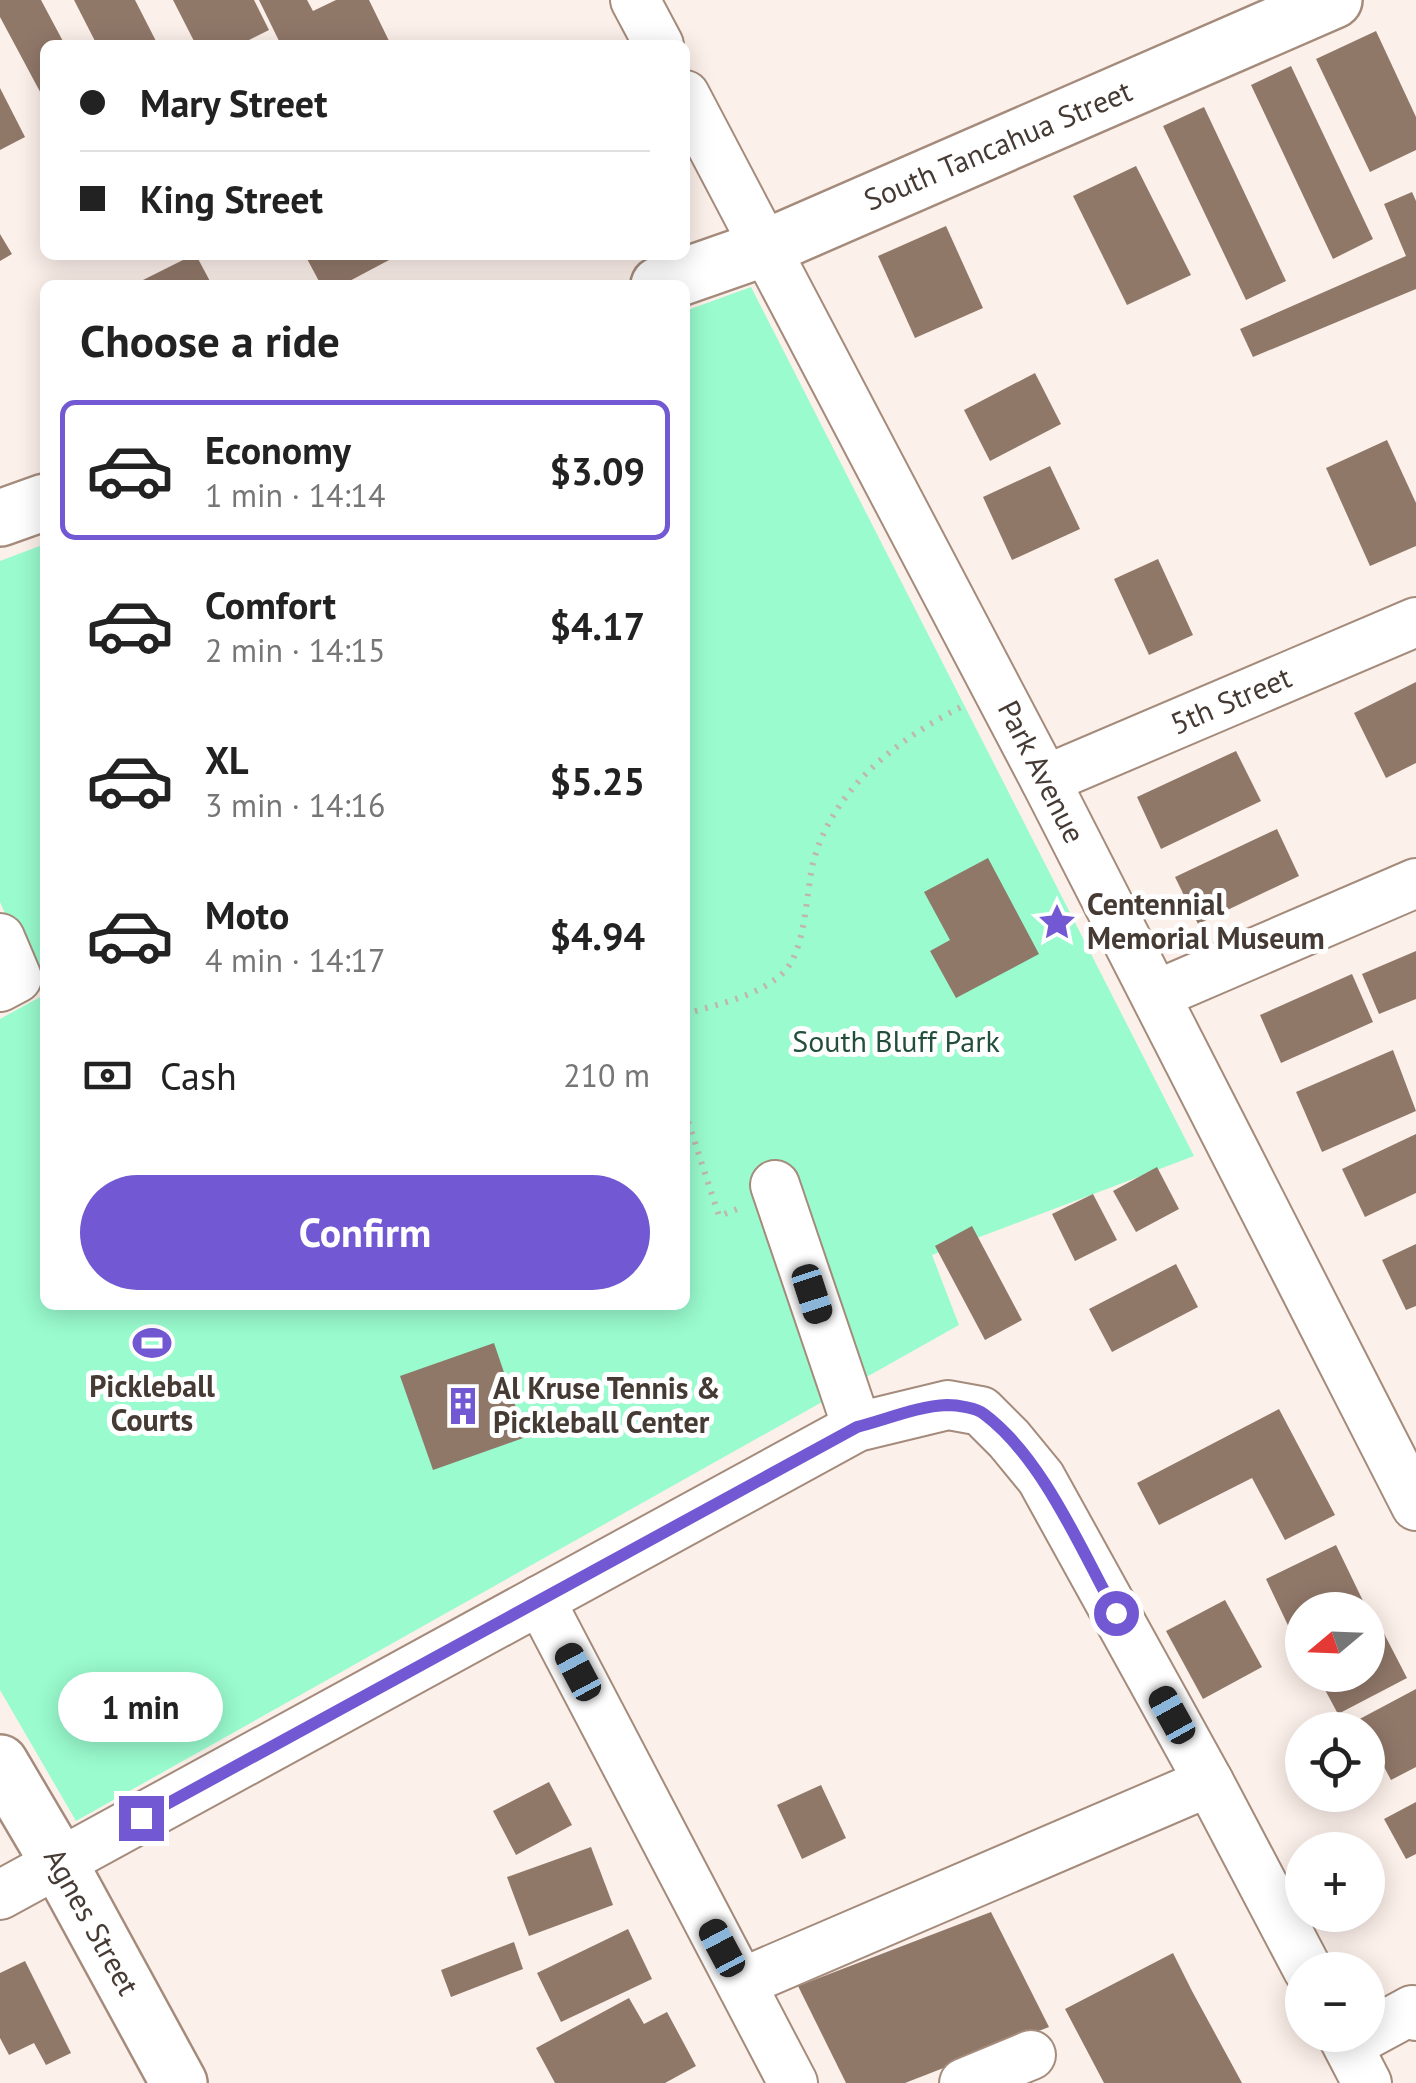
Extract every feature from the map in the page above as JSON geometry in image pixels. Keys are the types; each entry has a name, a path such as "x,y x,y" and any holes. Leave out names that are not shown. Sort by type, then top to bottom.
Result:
{"main road":[{"name":"South Tancahua Street","path":"673,280 765,248 1334,0"},
{"path":"0,518 40,504"},
{"name":"Agnes Street","path":"0,1763 60,1863 179,2083"}],"street":[{"path":"635,0 655,40"},
{"name":"Park Avenue","path":"690,106 1045,780 1416,1506"},
{"name":"5th Street","path":"1045,780 1416,622"},
{"path":"1156,995 1416,883"},
{"path":"777,1189 857,1427"},
{"path":"0,1895 857,1427 948,1405 982,1411 1041,1478 1299,1952"},
{"path":"540,1600 793,2083"},
{"path":"741,1983 1209,1782"},
{"path":"1385,2028 1412,2010 1416,2016"},
{"path":"964,2083 1031,2054"}],"path":[{"path":"690,1012 748,994 785,971 800,935 814,862 828,824 856,782 896,747 946,714 997,688"},
{"path":"690,1127 719,1216 777,1189"}],"green space":[{"name":"South Bluff Park","path":"751,287 1194,1156 932,1255 959,1325 76,1821 0,1690 0,1019 40,997 40,1310 690,1310 690,309"},
{"name":"South Bluff Park","path":"40,546 40,992 0,902 0,561"}],"building":[{"path":"0,0 41,0 62,40 40,40 40,92 0,17"},
{"path":"74,0 135,0 155,40 94,40"},
{"path":"173,0 254,0 269,30 249,40 193,40"},
{"path":"259,0 307,0 313,11 336,0 369,0 389,40 279,40"},
{"path":"1376,31 1416,117 1416,150 1370,172 1316,59"},
{"path":"1291,66 1373,239 1333,259 1251,85"},
{"path":"0,88 25,137 0,150"},
{"path":"1204,107 1286,281 1246,300 1163,126"},
{"path":"1136,166 1191,275 1127,305 1073,196"},
{"path":"1412,192 1416,201 1416,289 1253,357 1240,329 1406,256 1384,204"},
{"path":"946,226 983,308 915,338 878,256"},
{"path":"0,234 12,254 0,261"},
{"path":"183,260 199,260 209,280 143,280"},
{"path":"308,260 389,260 351,280 318,280"},
{"path":"1035,373 1061,424 990,461 964,410"},
{"path":"1387,440 1416,503 1416,546 1370,566 1326,468"},
{"path":"1050,466 1080,529 1012,560 983,497"},
{"path":"1158,559 1193,635 1149,655 1114,579"},
{"path":"1416,682 1416,763 1386,778 1354,713"},
{"path":"1236,751 1261,801 1161,849 1137,797"},
{"path":"1277,829 1299,876 1198,924 1175,877"},
{"path":"988,858 1039,954 956,998 930,951 950,940 924,892"},
{"path":"1416,951 1416,999 1379,1014 1362,974"},
{"path":"1352,974 1373,1022 1281,1063 1260,1015"},
{"path":"1393,1050 1416,1111 1322,1152 1296,1092"},
{"path":"1416,1134 1416,1193 1365,1217 1342,1169"},
{"path":"1157,1167 1179,1209 1136,1232 1113,1191"},
{"path":"1093,1194 1117,1240 1075,1261 1052,1214"},
{"path":"972,1226 1022,1320 985,1340 935,1246"},
{"path":"1416,1244 1416,1306 1406,1310 1382,1260"},
{"path":"1176,1264 1198,1307 1112,1352 1089,1309"},
{"name":"Al Kruse Tennis & Pickleball Center","path":"494,1343 526,1437 433,1470 400,1376"},
{"path":"1279,1409 1335,1515 1285,1540 1252,1478 1159,1525 1137,1483"},
{"path":"1336,1545 1359,1592 1285,1592 1285,1619 1266,1579"},
{"path":"1225,1600 1262,1667 1203,1699 1166,1631"},
{"path":"1385,1635 1407,1678 1385,1689"},
{"path":"1416,1689 1416,1767 1391,1780 1385,1769 1385,1712 1373,1712"},
{"path":"1326,1692 1380,1692 1342,1712 1337,1712"},
{"path":"549,1782 572,1825 516,1855 493,1811"},
{"path":"821,1785 846,1838 802,1859 777,1805"},
{"path":"1416,1802 1416,1854 1406,1859 1384,1819"},
{"path":"591,1847 613,1905 529,1936 507,1877"},
{"path":"991,1912 1049,2027 905,2083 846,2083 798,1986"},
{"path":"628,1929 652,1979 561,2022 537,1973"},
{"path":"514,1942 523,1969 451,1997 441,1970"},
{"path":"1173,1953 1242,2083 1104,2083 1065,2009"},
{"path":"25,1961 71,2053 46,2065 34,2043 9,2055 0,2038 0,1973"},
{"path":"629,1998 644,2024 667,2012 696,2066 665,2083 555,2083 536,2048"}],"place":[{"name":"Centennial Memorial Museum","path":"1057,922"},
{"name":"Pickleball Courts","path":"152,1343"},
{"name":"Al Kruse Tennis & Pickleball Center","path":"463,1406"}],"route":[{"path":"141,1818 857,1427 927,1409 948,1405 982,1411 1009,1439 1041,1478 1116,1613"}]}
